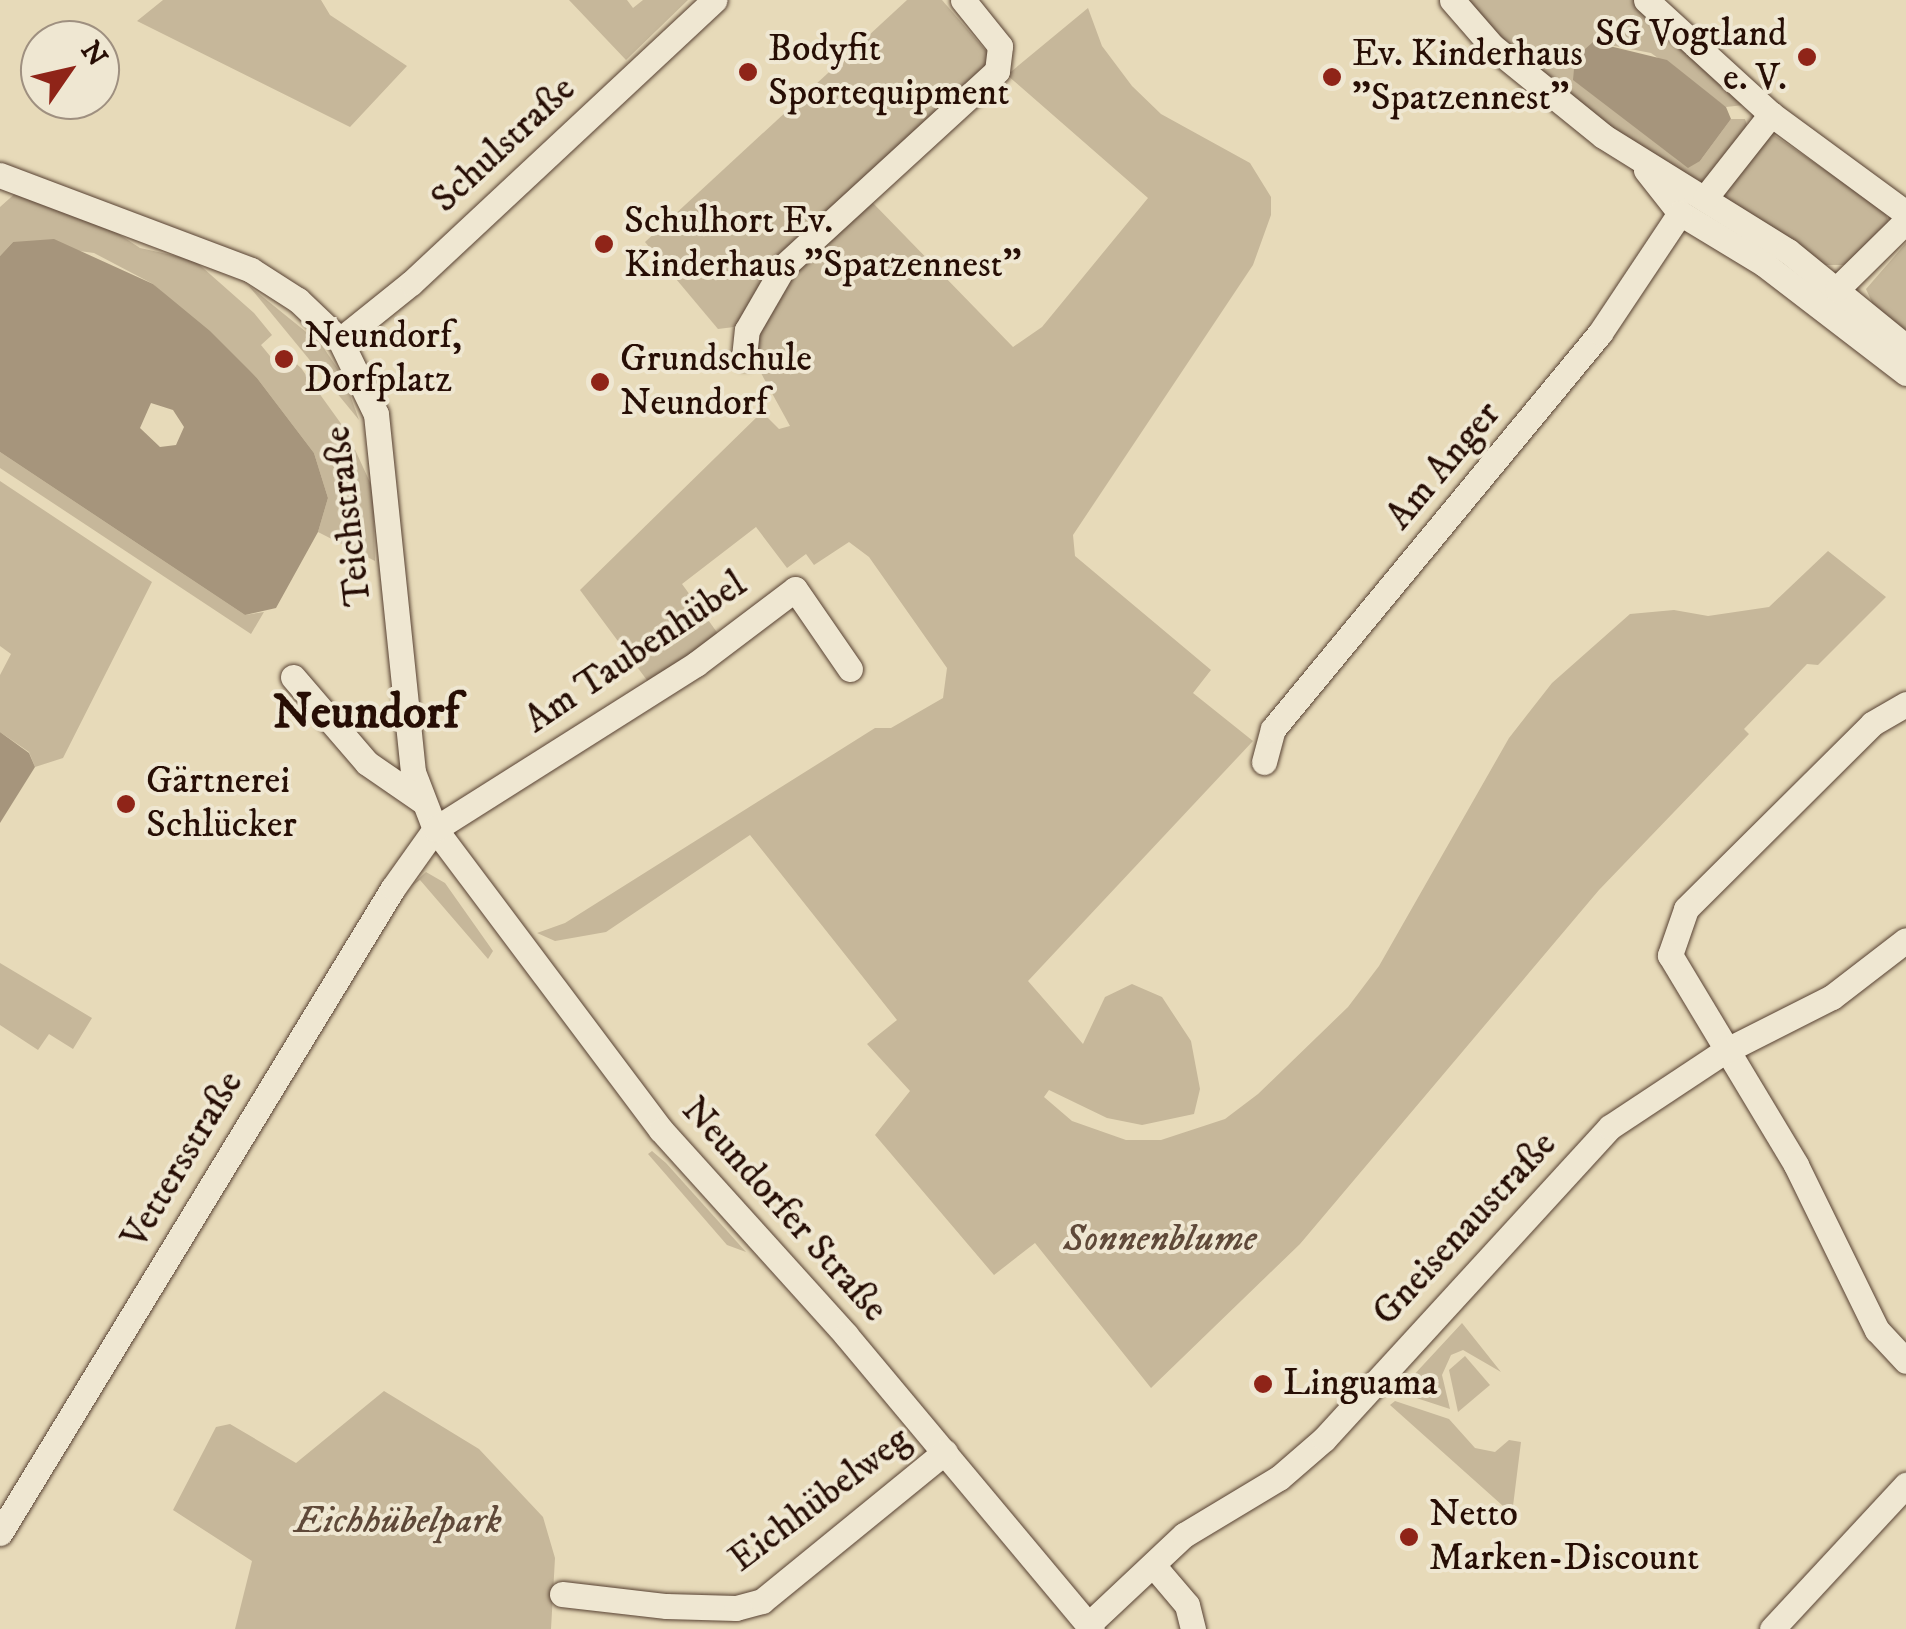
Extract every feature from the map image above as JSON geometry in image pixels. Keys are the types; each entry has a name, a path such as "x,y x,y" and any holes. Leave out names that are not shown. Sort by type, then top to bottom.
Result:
{"street":[{"name":"Schulstraße","path":"340,340 411,283 714,0"},
{"path":"744,357 748,330 784,266 997,71 1000,46 963,0"},
{"path":"1452,0 1492,46 1643,166 1705,198 1837,289 1906,347"},
{"path":"1646,0 1771,114 1906,213"},
{"path":"1705,198 1771,114"},
{"path":"1643,166 1680,213 1764,264 1906,374"},
{"name":"Teichstraße","path":"0,175 251,270 298,300 340,340 376,414 413,772 435,829"},
{"name":"Am Anger","path":"1264,762 1273,730 1600,333 1680,213"},
{"path":"1837,289 1906,221"},
{"name":"Am Taubenhübel","path":"435,829 696,664 795,589 850,669"},
{"path":"293,677 368,764 422,801"},
{"path":"1906,704 1872,724 1686,909 1672,936 1670,955 1679,980 1796,1165 1877,1330 1906,1361"},
{"name":"Neundorfer Straße","path":"435,829 661,1130 944,1452 1090,1627"},
{"name":"Vettersstraße","path":"0,1533 392,888 435,829"},
{"name":"Gneisenaustraße","path":"1090,1627 1184,1535 1280,1478 1324,1438 1610,1127 1725,1051 1832,997 1906,940"},
{"name":"Eichhübelweg","path":"562,1594 666,1606 736,1608 762,1600 944,1452"},
{"path":"1772,1629 1906,1484"},
{"path":"1153,1565 1187,1605 1192,1629"}],"green space":[{"path":"163,0 321,0 330,15 407,66 350,127 137,21"},
{"path":"569,0 627,0 633,8 643,0 688,0 626,60"},
{"path":"907,0 942,0 993,59 734,327 718,329 645,242"},
{"path":"1461,0 1636,0 1744,105 1726,107 1651,53 1594,42 1700,161 1731,119 1745,119 1747,125 1702,182 1686,182 1549,86"},
{"name":"Sonnenblume","path":"1088,8 1102,46 1132,86 1161,114 1250,163 1271,197 1271,215 1253,265 1073,535 1075,556 1211,670 1193,693 1253,741 1028,981 1083,1044 1105,997 1132,984 1162,997 1191,1041 1200,1089 1194,1114 1142,1125 1107,1118 1049,1090 1044,1097 1072,1121 1126,1140 1161,1140 1225,1119 1258,1094 1348,1007 1379,966 1509,738 1552,683 1630,614 1674,610 1708,616 1769,607 1828,551 1886,597 1818,665 1807,664 1744,729 1749,734 1599,890 1300,1244 1151,1388 1035,1243 994,1275 875,1135 910,1091 867,1044 897,1020 750,835 606,932 555,941 537,933 565,923 875,728 891,728 943,698 947,668 869,557 849,542 814,565 806,554 787,568 756,527 682,584 719,635 652,687 580,590 762,412 779,429 790,426 750,353 785,275 871,201 1013,347 1042,327 1148,198 1007,75"},
{"path":"1771,133 1885,211 1889,224 1848,265 1820,265 1729,204 1724,196"},
{"path":"19,190 88,214 140,248 194,260 254,313 272,335 261,345 279,367 291,359 301,368 347,432 373,489 375,561 318,532 328,498 314,453 257,378 153,284 94,253 13,242 0,256 0,207"},
{"path":"1906,243 1906,337 1875,309 1866,289"},
{"path":"248,285 321,344 344,378 359,420"},
{"path":"0,452 245,615 264,612 251,634 0,468"},
{"path":"0,481 152,582 63,758 35,767 29,752 0,732 0,675 11,654 0,646"},
{"path":"426,872 445,883 493,951 488,959 420,880 410,887"},
{"path":"0,963 92,1018 73,1049 49,1034 38,1050 0,1025"},
{"path":"652,1151 746,1252 727,1245 648,1154"},
{"path":"1462,1323 1501,1372 1463,1350 1451,1355 1442,1375 1450,1409 1398,1392"},
{"path":"1465,1356 1490,1385 1458,1412 1449,1370"},
{"name":"Eichhübelpark","path":"384,1391 479,1449 543,1517 555,1558 551,1629 235,1629 252,1561 173,1510 216,1427 230,1424 296,1463"},
{"path":"1395,1401 1449,1419 1475,1448 1495,1452 1509,1440 1521,1442 1512,1514 1390,1405"}],"shaded area":[{"path":"1593,42 1667,60 1726,107 1731,119 1700,161 1688,168 1573,80 1575,58"},
{"path":"54,239 153,284 210,331 257,378 314,453 328,498 318,532 276,608 245,615 0,452 0,256 13,242","holes":["151,403 173,410 184,427 176,445 160,447 140,428"]},
{"path":"0,732 29,753 35,767 0,823"}],"place":[{"name":"SG Vogtland e. V.","path":"1807,57"},
{"name":"Bodyfit Sportequipment","path":"748,72"},
{"name":"Ev. Kinderhaus \"Spatzennest\"","path":"1332,77"},
{"name":"Schulhort Ev. Kinderhaus \"Spatzennest\"","path":"604,244"},
{"name":"Neundorf, Dorfplatz","path":"284,359"},
{"name":"Grundschule Neundorf","path":"600,382"},
{"name":"Gärtnerei Schlücker","path":"126,804"},
{"name":"Linguama","path":"1263,1384"},
{"name":"Netto Marken-Discount","path":"1409,1537"}],"district":[{"name":"Neundorf","path":"366,714"}]}
